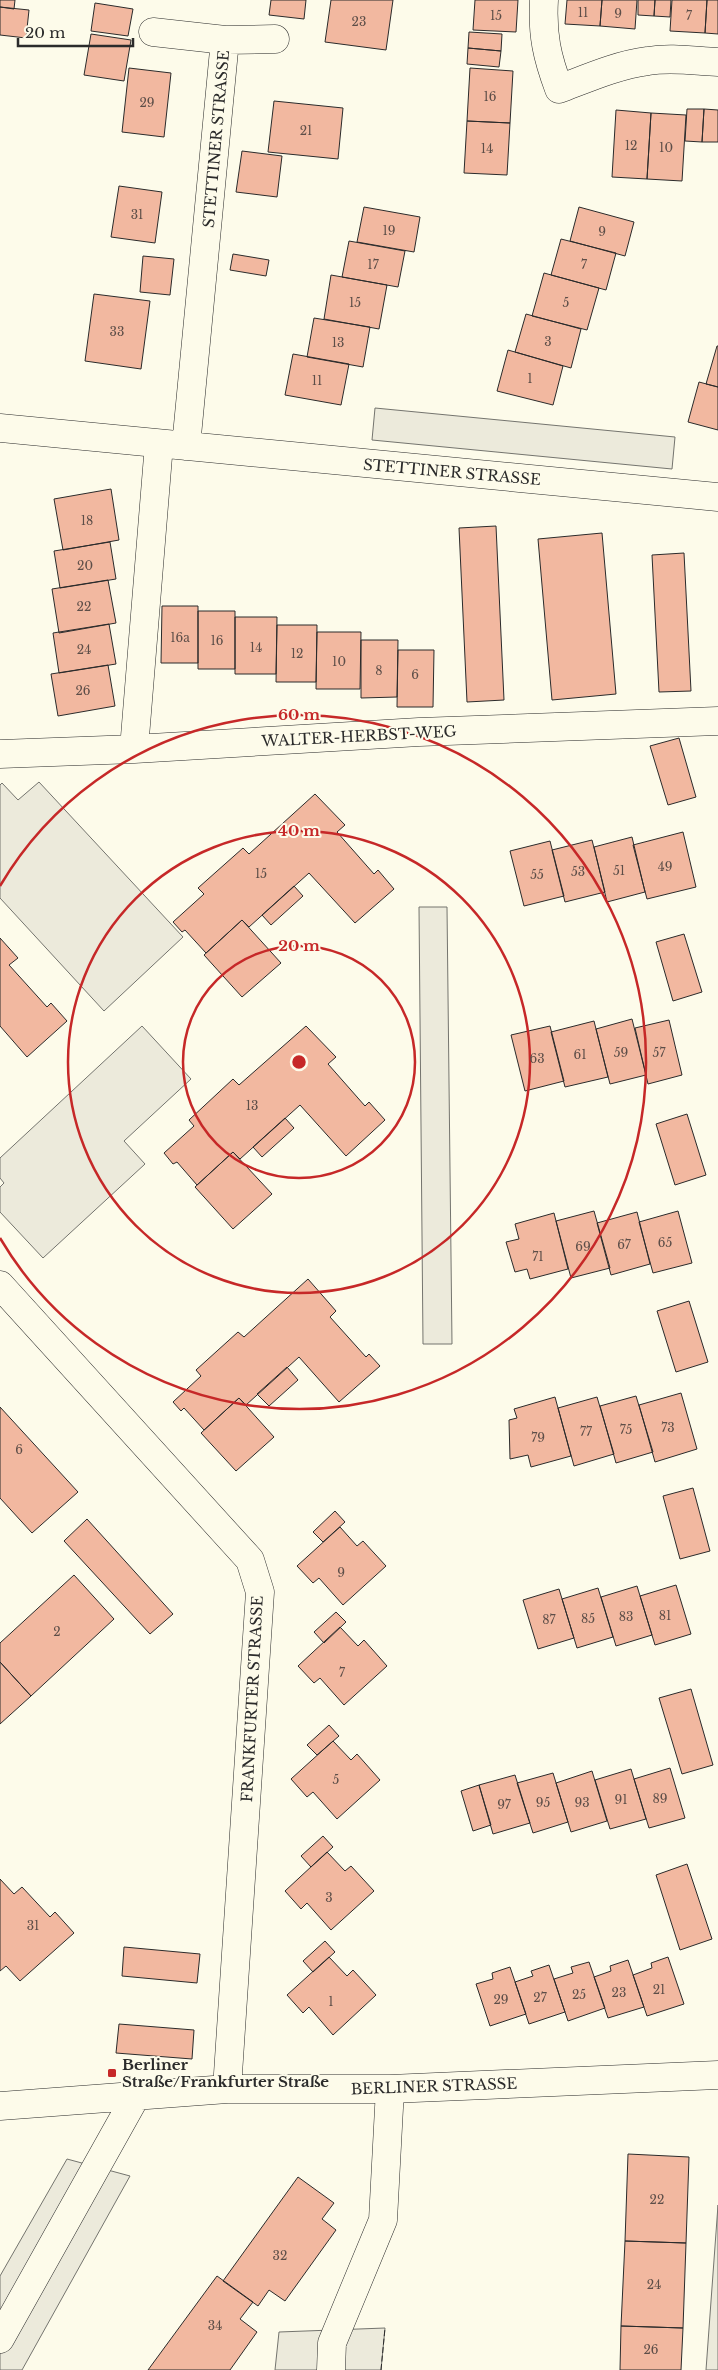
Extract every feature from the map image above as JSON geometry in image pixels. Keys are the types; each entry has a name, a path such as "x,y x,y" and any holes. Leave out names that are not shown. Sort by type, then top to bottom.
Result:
{"street":[{"path":"544,0 543,34 545,49 559,89 613,69 648,60 666,59 718,62"},
{"name":"STETTINER STRASSE","path":"153,32 225,40 275,39"},
{"name":"STETTINER STRASSE","path":"186,446 225,40"},
{"name":"STETTINER STRASSE","path":"0,428 718,498"},
{"path":"134,749 159,444"},
{"name":"WALTER-HERBST-WEG","path":"0,754 134,749 419,732 718,721"},
{"name":"FRANKFURTER STRASSE","path":"0,1286 250,1560 260,1592 226,2089"},
{"name":"BERLINER STRASSE","path":"0,2106 226,2089 390,2089 718,2075"},
{"path":"331,2370 332,2343 384,2220 390,2089"},
{"path":"0,2339 136,2096"}],"shaded area":[{"path":"375,408 675,437 672,469 372,440"},
{"path":"39,782 183,937 104,1011 0,898 0,785 2,783 18,800"},
{"path":"419,907 447,907 452,1344 423,1344"},
{"path":"142,1026 191,1079 124,1141 145,1164 43,1258 0,1212 0,1187 4,1183 0,1178 0,1158"},
{"path":"67,2159 130,2176 22,2370 0,2370 0,2276"},
{"path":"718,2205 718,2370 706,2370"},
{"path":"385,2328 381,2370 275,2370 279,2332"}],"building":[{"path":"0,0 15,0 14,9 0,7"},
{"path":"271,0 306,0 304,19 269,15"},
{"path":"331,0 393,0 386,50 325,42"},
{"path":"475,0 518,0 516,32 473,30"},
{"path":"567,0 602,0 600,26 565,24"},
{"path":"602,0 637,0 635,29 600,26"},
{"path":"638,0 655,0 654,16 638,15"},
{"path":"655,0 671,0 670,17 654,16"},
{"path":"672,0 707,0 705,33 670,31"},
{"path":"707,0 718,0 718,34 705,33"},
{"path":"95,3 133,9 128,36 91,31"},
{"path":"0,7 29,10 26,38 0,35"},
{"path":"469,32 502,34 501,51 468,48"},
{"path":"91,34 131,40 124,81 84,75"},
{"path":"468,48 501,51 499,67 467,64"},
{"path":"129,68 171,73 164,137 122,132"},
{"path":"470,68 513,71 510,123 467,121"},
{"path":"274,101 343,108 338,159 268,152"},
{"path":"687,109 704,109 702,142 685,141"},
{"path":"704,109 718,110 718,142 702,142"},
{"path":"616,110 651,113 647,179 612,177"},
{"path":"651,113 686,115 682,181 647,179"},
{"path":"467,121 510,123 507,175 464,173"},
{"path":"242,151 282,156 277,197 236,192"},
{"path":"119,186 162,192 155,243 111,237"},
{"path":"364,207 420,217 414,252 357,242"},
{"path":"579,207 634,222 625,256 570,241"},
{"path":"561,239 616,253 606,290 551,275"},
{"path":"349,241 405,251 398,287 342,277"},
{"path":"233,254 269,260 266,276 230,270"},
{"path":"143,256 174,259 170,295 140,292"},
{"path":"544,273 599,288 587,330 532,316"},
{"path":"331,275 387,285 379,329 324,319"},
{"path":"94,294 150,301 141,369 85,361"},
{"path":"526,314 581,329 571,368 515,352"},
{"path":"314,318 370,327 363,367 307,357"},
{"path":"718,346 718,387 706,384"},
{"path":"508,350 563,366 553,405 497,391"},
{"path":"293,354 349,364 341,405 285,395"},
{"path":"699,382 718,387 718,430 688,422"},
{"path":"111,489 119,540 63,550 54,499"},
{"path":"496,526 504,700 467,702 459,528"},
{"path":"602,533 616,694 552,700 538,539"},
{"path":"110,542 116,579 60,588 54,551"},
{"path":"684,553 691,691 659,692 652,555"},
{"path":"108,580 116,623 59,633 52,589"},
{"path":"162,606 198,606 198,663 161,663"},
{"path":"198,611 235,611 235,669 198,669"},
{"path":"235,617 277,617 276,674 235,674"},
{"path":"109,624 116,664 59,673 53,633"},
{"path":"277,625 317,625 316,682 276,682"},
{"path":"317,632 361,632 360,689 316,689"},
{"path":"361,640 398,640 397,697 361,698"},
{"path":"398,650 434,650 433,707 397,707"},
{"path":"108,665 115,706 58,716 51,674"},
{"path":"679,738 696,797 668,805 650,746"},
{"path":"315,794 345,825 337,832 374,874 378,870 394,889 355,923 309,873 249,927 242,920 206,953 185,930 182,932 173,922 204,894 198,888 243,848 249,854"},
{"path":"683,832 696,887 647,899 633,845"},
{"path":"632,837 645,892 607,902 594,847"},
{"path":"592,840 605,892 565,902 552,850"},
{"path":"550,841 564,896 524,906 510,851"},
{"path":"294,886 303,896 271,925 262,915"},
{"path":"242,920 281,963 242,997 204,955"},
{"path":"684,934 702,992 673,1001 656,942"},
{"path":"0,938 18,958 9,965 47,1007 51,1003 67,1021 27,1057 0,1026"},
{"path":"632,1019 646,1075 610,1084 596,1029"},
{"path":"669,1020 682,1075 648,1084 635,1028"},
{"path":"594,1021 608,1077 565,1087 551,1032"},
{"path":"306,1026 336,1057 328,1064 365,1106 369,1102 385,1120 346,1156 300,1105 240,1159 233,1152 197,1185 177,1162 173,1164 164,1153 194,1126 189,1120 233,1079 239,1085"},
{"path":"550,1026 564,1081 525,1091 511,1035"},
{"path":"687,1114 706,1175 675,1185 656,1124"},
{"path":"285,1118 294,1128 262,1157 253,1147"},
{"path":"233,1152 272,1194 233,1229 195,1187"},
{"path":"594,1211 610,1268 571,1278 556,1221"},
{"path":"678,1211 692,1263 653,1273 639,1222"},
{"path":"637,1212 650,1264 611,1275 597,1223"},
{"path":"554,1213 568,1269 530,1279 527,1269 515,1272 506,1242 519,1239 515,1224"},
{"path":"308,1279 336,1311 330,1317 366,1357 369,1354 380,1366 339,1402 299,1357 246,1405 239,1398 204,1430 184,1408 181,1411 173,1402 201,1376 196,1370 238,1332 244,1337"},
{"path":"689,1301 708,1362 676,1372 657,1311"},
{"path":"287,1367 298,1380 269,1406 257,1394"},
{"path":"681,1393 697,1449 655,1462 639,1405"},
{"path":"636,1396 653,1452 616,1463 600,1406"},
{"path":"555,1397 571,1456 531,1467 528,1455 510,1459 509,1420 517,1418 514,1409"},
{"path":"597,1397 614,1454 574,1466 558,1408"},
{"path":"239,1398 274,1437 236,1471 201,1433"},
{"path":"0,1407 78,1492 32,1533 0,1498"},
{"path":"693,1488 710,1551 680,1559 663,1496"},
{"path":"335,1511 345,1522 323,1542 313,1532"},
{"path":"87,1519 173,1614 150,1634 64,1541"},
{"path":"340,1527 357,1546 363,1541 386,1566 343,1605 319,1578 313,1583 297,1566"},
{"path":"74,1575 114,1619 31,1696 0,1662 0,1643"},
{"path":"676,1585 691,1634 655,1645 640,1596"},
{"path":"637,1586 652,1635 616,1646 601,1597"},
{"path":"598,1588 613,1637 577,1648 562,1599"},
{"path":"559,1589 574,1638 538,1649 523,1600"},
{"path":"336,1612 346,1622 324,1643 314,1632"},
{"path":"340,1627 358,1646 364,1640 387,1666 344,1705 320,1678 314,1683 298,1666"},
{"path":"0,1662 31,1696 0,1724"},
{"path":"691,1689 713,1765 682,1774 659,1698"},
{"path":"329,1725 339,1736 317,1755 307,1745"},
{"path":"333,1741 351,1760 357,1754 380,1780 337,1819 313,1792 307,1797 291,1779"},
{"path":"670,1768 685,1818 649,1828 634,1779"},
{"path":"631,1769 646,1819 610,1829 595,1780"},
{"path":"592,1771 607,1821 571,1832 556,1783"},
{"path":"553,1773 568,1822 533,1833 517,1783"},
{"path":"515,1775 530,1823 493,1834 479,1785"},
{"path":"479,1785 491,1825 473,1831 461,1791"},
{"path":"323,1836 333,1847 311,1867 301,1856"},
{"path":"327,1852 345,1871 351,1866 374,1891 331,1930 307,1903 301,1909 285,1891"},
{"path":"687,1864 712,1939 680,1950 656,1875"},
{"path":"0,1879 14,1894 22,1887 50,1917 55,1912 74,1933 20,1981 6,1966 0,1971"},
{"path":"325,1941 335,1952 313,1972 303,1961"},
{"path":"124,1947 200,1954 197,1983 122,1976"},
{"path":"329,1957 347,1976 353,1970 376,1995 333,2035 309,2007 303,2013 287,1995"},
{"path":"668,1957 684,2004 647,2016 633,1975 652,1968 651,1963"},
{"path":"628,1960 644,2007 608,2018 594,1977 611,1971 610,1966"},
{"path":"589,1962 605,2008 568,2021 554,1979 573,1973 571,1967"},
{"path":"549,1965 565,2012 529,2024 515,1982 533,1976 531,1971"},
{"path":"510,1967 526,2014 490,2026 476,1984 493,1979 492,1973"},
{"path":"119,2024 194,2030 192,2059 116,2053"},
{"path":"628,2154 689,2157 686,2243 625,2241"},
{"path":"298,2177 334,2203 322,2219 336,2230 285,2301 269,2290 258,2306 223,2281"},
{"path":"625,2241 686,2243 683,2328 621,2326"},
{"path":"217,2276 253,2302 240,2319 257,2332 230,2370 148,2370"},
{"path":"621,2326 683,2328 681,2370 620,2370"}],"fence":[{"path":"381,2370 385,2328"}],"place":[{"name":"Berliner Straße/Frankfurter Straße","path":"112,2073"}]}
